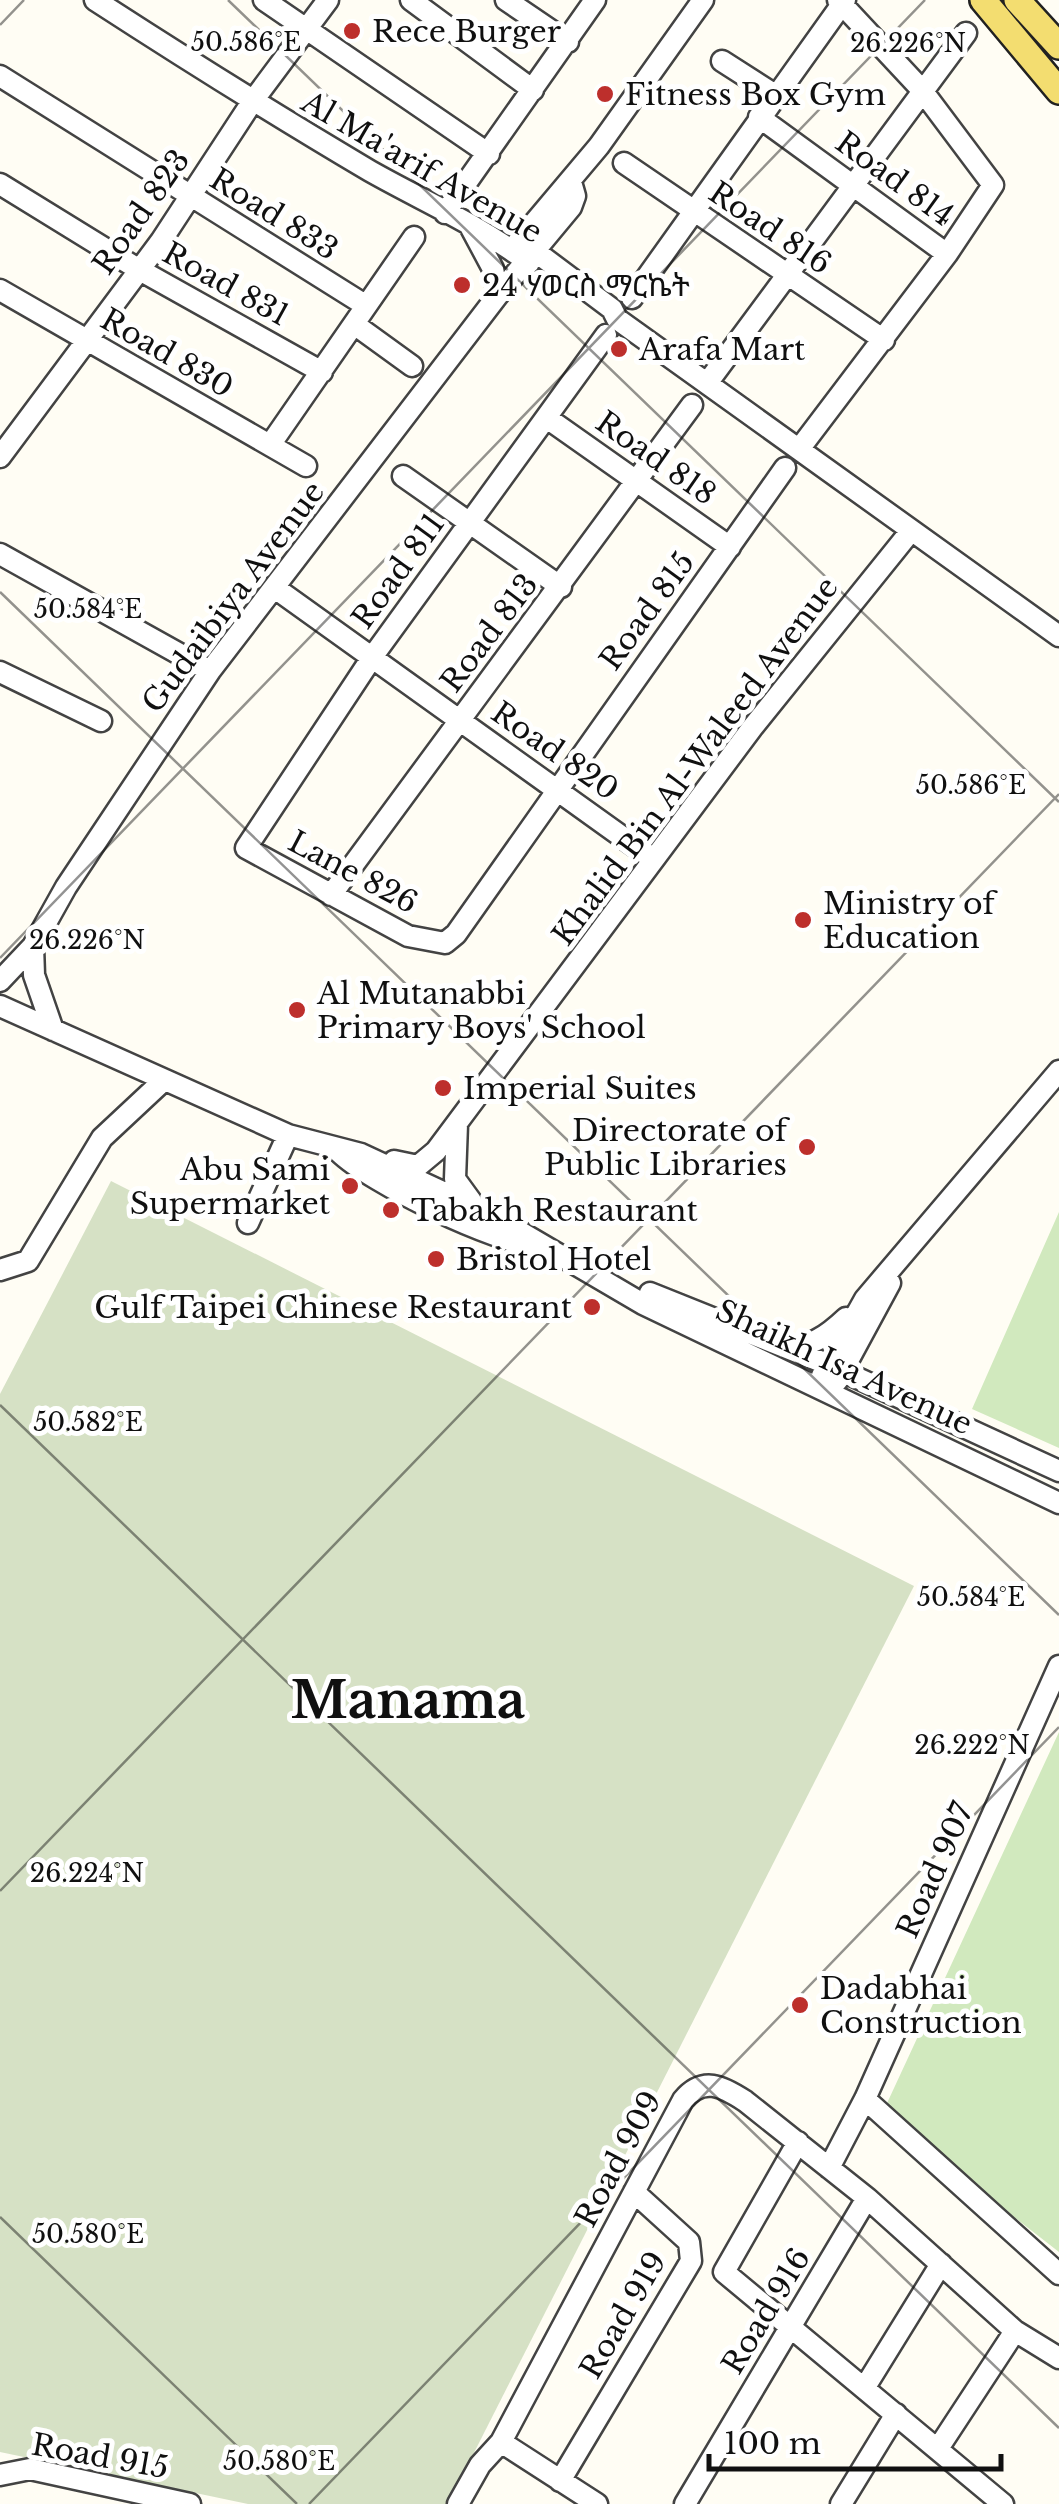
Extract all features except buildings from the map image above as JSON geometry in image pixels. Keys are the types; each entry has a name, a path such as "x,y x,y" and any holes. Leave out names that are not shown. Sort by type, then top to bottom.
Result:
{"main road":[{"path":"983,0 1059,91"},
{"path":"1018,0 1059,46"}],"street":[{"name":"Al Ma'arif Avenue","path":"96,0 252,102 445,213 524,251 612,327 708,382 910,532 1059,636"},
{"path":"264,0 489,154"},
{"name":"Road 823","path":"0,457 87,341 252,102 328,0"},
{"path":"506,0 568,42"},
{"path":"445,213 595,0"},
{"path":"524,251 571,207 575,196 571,182 703,0"},
{"path":"415,1 534,90"},
{"path":"632,298 842,1 921,89 993,185 884,340 800,448"},
{"path":"708,382 966,33"},
{"path":"722,61 775,94"},
{"name":"Road 833","path":"0,76 190,197 360,314 412,366"},
{"name":"Road 814","path":"759,117 947,254"},
{"name":"Road 816","path":"624,162 884,340"},
{"name":"Road 831","path":"0,184 138,269 322,372"},
{"path":"470,226 494,269 498,295"},
{"path":"270,445 414,237"},
{"name":"Gudaibiya Avenue","path":"0,980 33,946 66,886 210,671 498,295 524,251"},
{"name":"Road 830","path":"3,297 306,466"},
{"name":"Road 811","path":"246,848 373,656 612,327"},
{"name":"Road 813","path":"332,895 638,483 692,404"},
{"name":"Road 818","path":"547,418 730,548"},
{"name":"Road 815","path":"557,788 785,468"},
{"path":"403,476 472,521 560,587"},
{"name":"Khalid Bin Al-Waleed Avenue","path":"361,1154 418,1166 457,1124 653,859 910,532"},
{"path":"0,554 210,671"},
{"name":"Road 820","path":"275,588 653,859"},
{"path":"0,672 101,721"},
{"name":"Lane 826","path":"246,848 408,936 434,944 456,934 557,788"},
{"path":"33,946 34,974 52,1030"},
{"name":"Shaikh Isa Avenue","path":"0,1006 288,1136 361,1154 488,1213 605,1282 1059,1503"},
{"path":"777,1346 802,1347 822,1338 865,1299 1059,1071"},
{"path":"0,1270 28,1261 102,1138 163,1082"},
{"path":"457,1124 455,1179 462,1194 488,1213"},
{"path":"248,1223 288,1136"},
{"name":"Shaikh Isa Avenue","path":"338,1151 362,1172 388,1185 507,1240 547,1248"},
{"path":"822,1389 821,1376 835,1368 906,1255"},
{"name":"Shaikh Isa Avenue","path":"605,1282 634,1286 835,1368 1059,1471"},
{"path":"835,1368 865,1299"},
{"name":"Road 907","path":"829,2168 865,2098 1059,1666"},
{"name":"Road 909","path":"458,2504 500,2442 682,2100 701,2086 724,2087 798,2142 1015,2330 1059,2358"},
{"path":"865,2098 1059,2274"},
{"path":"724,2272 798,2142"},
{"name":"Road 919","path":"560,2481 692,2261 689,2242 634,2192"},
{"name":"Road 916","path":"685,2504 866,2198"},
{"path":"689,2242 940,2447 996,2502"},
{"path":"865,2387 941,2264"},
{"path":"940,2447 1015,2330"},
{"path":"842,2504 896,2414"},
{"path":"500,2442 596,2504"},
{"name":"Road 915","path":"0,2475 30,2469 190,2504"}],"green space":[{"path":"111,1181 914,1586 448,2504 248,2504 0,2452 0,1394"},
{"path":"1059,1212 1059,1448 972,1409"},
{"path":"1059,1732 1059,2252 882,2114"}],"place":[{"name":"Rece Burger","path":"352,31"},
{"name":"Fitness Box Gym","path":"605,94"},
{"name":"24 ሃወርስ ማርኬት","path":"462,285"},
{"name":"Arafa Mart","path":"619,349"},
{"name":"Ministry of Education","path":"803,920"},
{"name":"Al Mutanabbi Primary Boys' School","path":"297,1010"},
{"name":"Imperial Suites","path":"443,1088"},
{"name":"Directorate of Public Libraries","path":"807,1147"},
{"name":"Abu Sami Supermarket","path":"350,1186"},
{"name":"Tabakh Restaurant","path":"391,1210"},
{"name":"Bristol Hotel","path":"436,1259"},
{"name":"Gulf Taipei Chinese Restaurant","path":"592,1307"},
{"name":"Dadabhai Construction","path":"800,2005"}],"district":[{"name":"Manama","path":"408,1700"}]}
